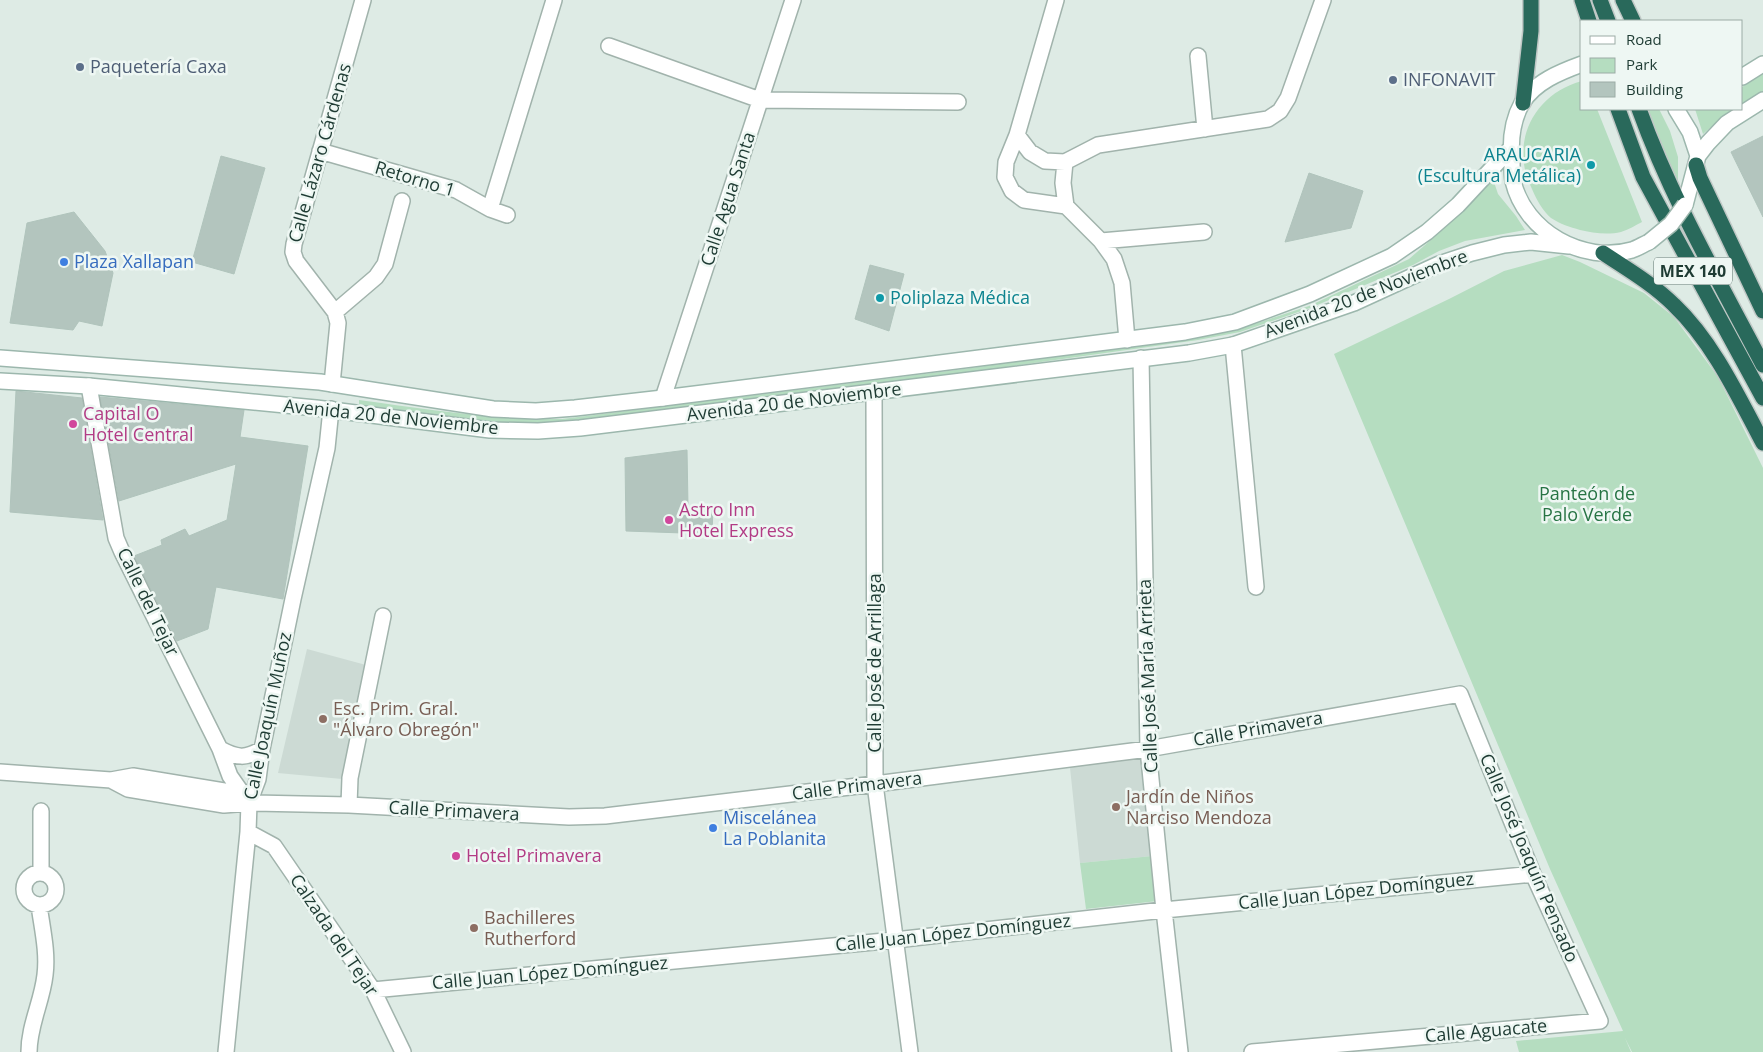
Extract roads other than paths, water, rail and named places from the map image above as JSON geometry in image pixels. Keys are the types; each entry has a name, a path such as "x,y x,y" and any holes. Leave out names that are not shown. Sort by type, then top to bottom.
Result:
{"highway":[{"path":"1523,103 1531,31 1531,0"},
{"path":"1582,0 1589,20"},
{"path":"1600,0 1608,20"},
{"path":"1623,0 1633,20"},
{"name":"MEX 140","path":"1618,110 1643,177 1763,398"},
{"name":"MEX 140","path":"1639,110 1663,170 1763,365"},
{"path":"1697,161 1700,178 1763,311"},
{"path":"1603,253 1647,282 1668,299 1697,331 1727,375 1763,443"}],"street":[{"name":"Calle Lázaro Cárdenas","path":"335,312 296,261 293,252 363,0"},
{"path":"490,209 554,0"},
{"name":"Calle Agua Santa","path":"663,398 793,0"},
{"path":"1056,0 1016,135 1006,162 1005,177 1012,192 1024,200 1066,206 1101,241 1114,259 1122,283 1127,340"},
{"path":"1016,135 1030,152 1045,161 1065,162 1098,145 1268,119 1280,112 1288,98 1323,0"},
{"path":"609,46 760,100 958,102"},
{"path":"1198,56 1205,129"},
{"path":"1743,76 1763,64"},
{"path":"1580,65 1540,84 1523,103 1513,128 1511,148 1513,182 1525,209 1544,231 1569,246 1586,251 1603,253 1632,250 1649,242 1671,224 1685,205 1697,161 1727,123 1763,100"},
{"path":"1677,110 1690,132 1697,161"},
{"name":"Avenida 20 de Noviembre","path":"0,358 332,384 493,409 546,410 663,398 1185,332 1236,322 1310,294 1392,256 1427,232 1458,205 1511,148"},
{"name":"Retorno 1","path":"320,151 456,190 490,209 507,215"},
{"path":"1065,162 1063,183 1066,206"},
{"path":"332,384 338,323 335,312 376,277 384,264 402,201"},
{"path":"1101,241 1204,232"},
{"name":"Avenida 20 de Noviembre","path":"0,381 89,386 331,409 490,430 538,431 580,428 1189,353 1233,345 1354,303 1439,264 1472,253 1504,245 1531,242 1569,246"},
{"path":"1233,345 1256,587"},
{"name":"Calle José María Arrieta","path":"1141,358 1148,748 1180,1052"},
{"name":"Calle Joaquín Muñoz","path":"226,1052 248,832 249,803 258,779 262,749 293,599 327,448 332,384"},
{"name":"Calle del Tejar","path":"89,386 116,538 126,562 220,749 230,776 249,803"},
{"name":"Calle José de Arrillaga","path":"874,392 875,784 910,1052"},
{"path":"349,805 350,778 383,616"},
{"name":"Calle Primavera","path":"0,772 111,780 132,776 224,791 249,803 349,805 569,817 604,816 875,784 1148,748 1460,694"},
{"name":"Calle José Joaquín Pensado","path":"1460,694 1533,874 1600,1021"},
{"path":"220,749 233,756 251,756 262,749"},
{"path":"41,811 41,872"},
{"name":"Calzada del Tejar","path":"248,832 274,846 373,990 403,1052"},
{"path":"41,872 48,875 54,881 56,889 53,897 47,903 39,905 31,902 25,896 23,888 26,880 32,874 41,872"},
{"name":"Calle Juan López Domínguez","path":"373,990 895,940 1164,910 1533,874"},
{"path":"29,1052 29,1037 45,976 46,963 39,905"},
{"name":"Calle Aguacate","path":"1252,1052 1301,1050 1600,1021"}],"place":[{"name":"Paquetería Caxa","path":"80,67"},
{"name":"INFONAVIT","path":"1393,80"},
{"name":"ARAUCARIA (Escultura Metálica)","path":"1591,165"},
{"name":"Plaza Xallapan","path":"64,262"},
{"name":"Poliplaza Médica","path":"880,298"},
{"name":"Capital O Hotel Central","path":"73,424"},
{"name":"Astro Inn Hotel Express","path":"669,520"},
{"name":"Esc. Prim. Gral. \"Álvaro Obregón\"","path":"323,719"},
{"name":"Jardín de Niños Narciso Mendoza","path":"1116,807"},
{"name":"Miscelánea La Poblanita","path":"713,828"},
{"name":"Hotel Primavera","path":"456,856"},
{"name":"Bachilleres Rutherford","path":"474,928"}],"park label":[{"name":"Panteón de Palo Verde","path":"1587,504"}]}
